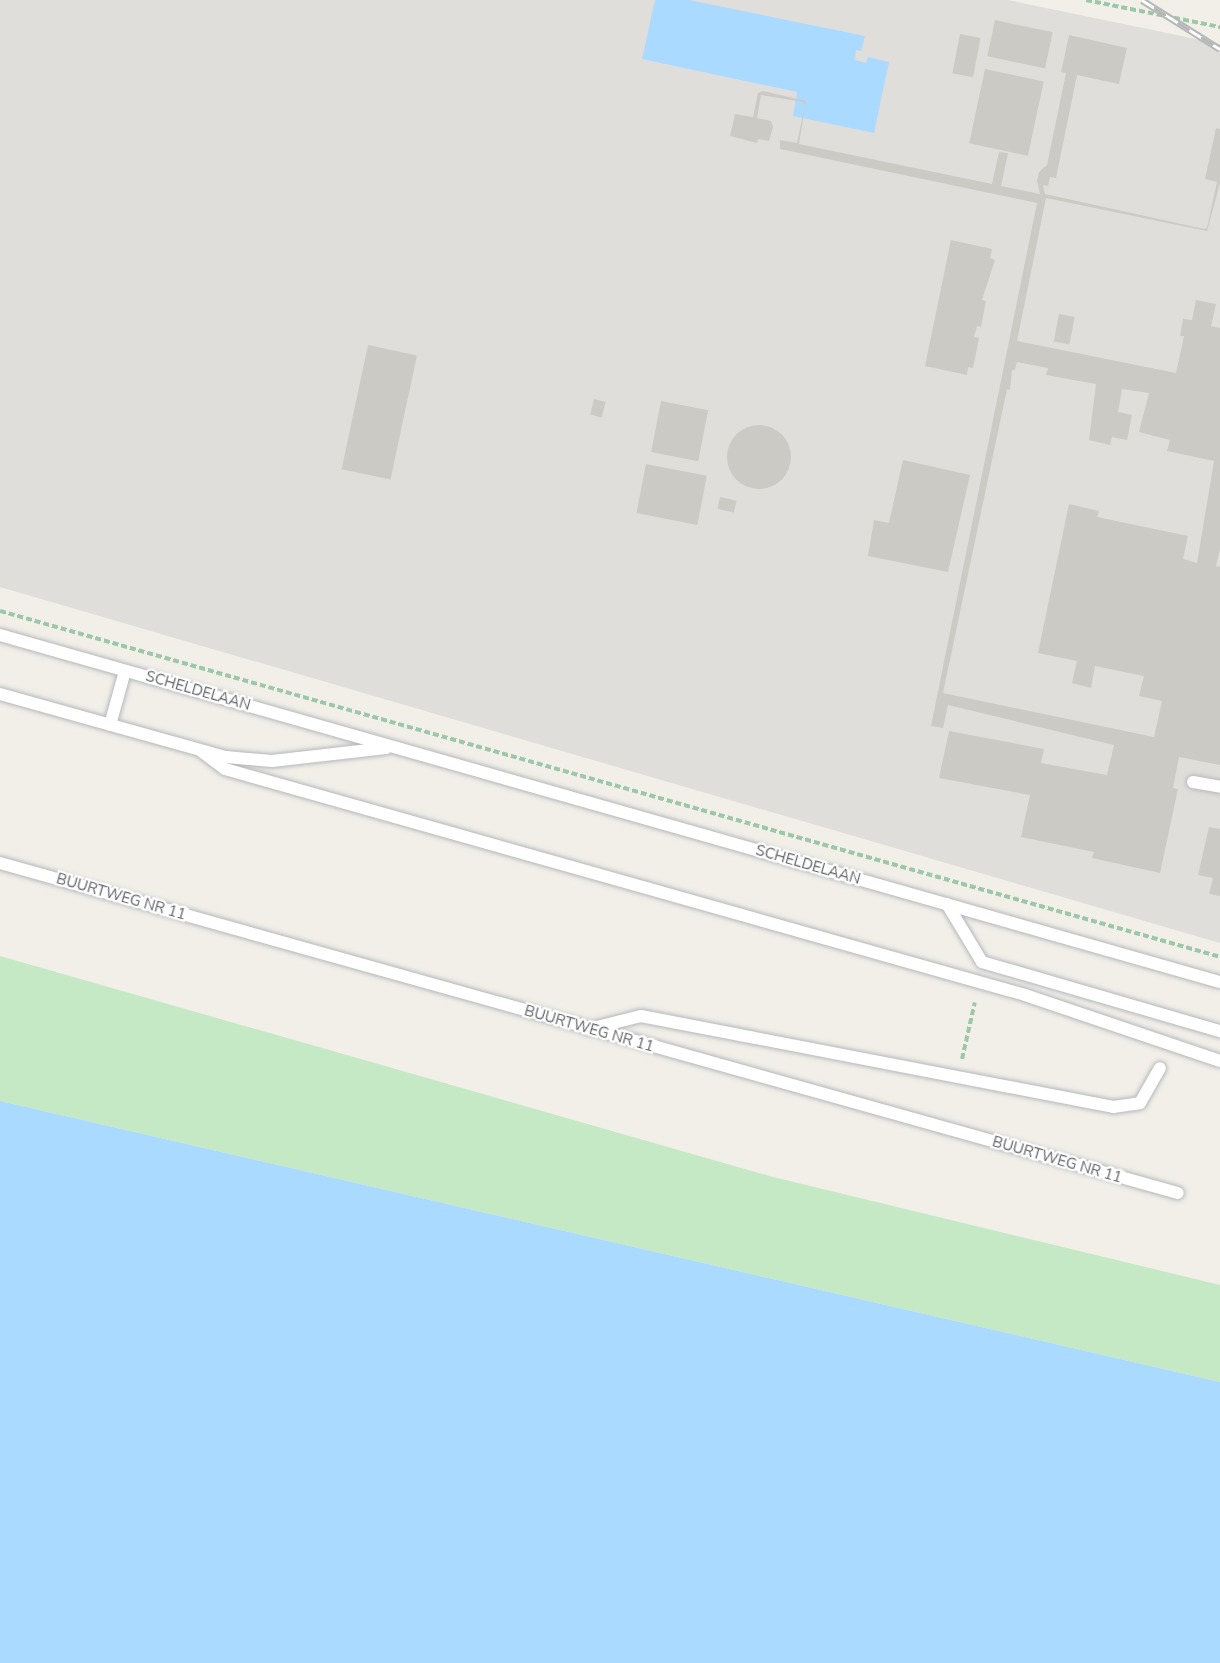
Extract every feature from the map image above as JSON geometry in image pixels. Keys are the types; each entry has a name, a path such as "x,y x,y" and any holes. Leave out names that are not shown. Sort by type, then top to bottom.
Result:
{"lane":[{"name":"SCHELDELAAN","path":"0,635 1220,982"},
{"path":"110,725 125,671"},
{"name":"SCHELDELAAN","path":"0,694 226,757 272,761 396,747"},
{"path":"201,751 225,769 1025,995 1220,1061"},
{"path":"1193,782 1220,787"},
{"name":"BUURTWEG NR 11","path":"0,863 1178,1194"},
{"path":"947,904 982,962 1220,1031"},
{"path":"588,1029 640,1016 1113,1107 1140,1103 1160,1068"}],"path":[{"path":"1086,0 1220,27"},
{"path":"0,611 1220,957"}],"shaded area":[{"path":"0,0 1008,0 1220,44 1220,943 0,587"}],"green space":[{"path":"0,956 773,1177 1220,1285 1220,1382 0,1101"}],"water":[{"path":"655,0 689,0 865,36 861,51 856,50 855,60 866,63 868,57 889,62 874,133 793,116 797,92 642,59"},
{"path":"0,1101 1220,1382 1220,1663 0,1663"}],"building":[{"path":"995,20 1053,32 1045,68 987,56"},
{"path":"960,34 981,38 973,77 952,73"},
{"path":"1069,35 1127,48 1119,84 1077,75 1056,178 1050,177 1048,186 1043,185 1045,194 1207,228 1217,182 1205,179 1216,128 1220,129 1220,183 1207,231 1046,198 1017,341 1176,373 1184,336 1180,336 1183,319 1192,320 1196,300 1216,304 1211,326 1220,328 1220,549 1216,566 1220,567 1220,765 1179,757 1173,788 1178,789 1160,873 1092,858 1094,852 1021,837 1030,795 939,778 949,731 1044,749 1041,763 1107,775 1114,745 948,705 943,728 931,726 1037,203 780,149 780,140 797,143 805,105 803,102 761,95 757,118 771,121 773,127 769,141 758,139 757,143 730,136 735,114 753,117 758,93 763,91 806,101 799,144 992,184 999,152 1008,153 1001,186 1040,194 1037,181 1039,172 1047,165 1066,73 1061,72","holes":["1017,362 1048,368 1046,375 1096,384 1089,440 1110,445 1112,437 1127,440 1132,415 1118,412 1122,389 1149,393 1139,432 1170,440 1167,451 1214,461 1197,563 1183,559 1188,536 1097,517 1099,511 1069,504 1038,653 1077,661 1072,683 1091,688 1095,666 1144,676 1139,696 1162,701 1154,737 943,693 1007,389 1010,390 1012,370 1015,370"]},
{"path":"985,69 1044,81 1028,156 969,143"},
{"path":"951,240 992,249 990,258 995,260 982,300 986,301 981,327 977,326 974,337 979,338 973,368 968,367 967,375 925,366"},
{"path":"1059,314 1075,317 1069,345 1054,341"},
{"path":"368,345 417,355 391,480 342,469"},
{"path":"594,399 606,402 602,417 590,415"},
{"path":"661,401 708,410 698,461 651,452"},
{"path":"759,425 771,427 782,434 789,445 791,457 789,469 782,480 771,487 759,489 747,487 736,480 729,469 727,457 729,445 736,434 747,427"},
{"path":"903,460 970,475 948,572 868,556 874,520 889,523"},
{"path":"646,464 707,476 697,525 636,513"},
{"path":"720,497 737,501 734,513 717,509"},
{"path":"1209,827 1220,829 1220,896 1209,894 1213,878 1198,875"}],"railway":[{"path":"1142,0 1220,49"}]}
